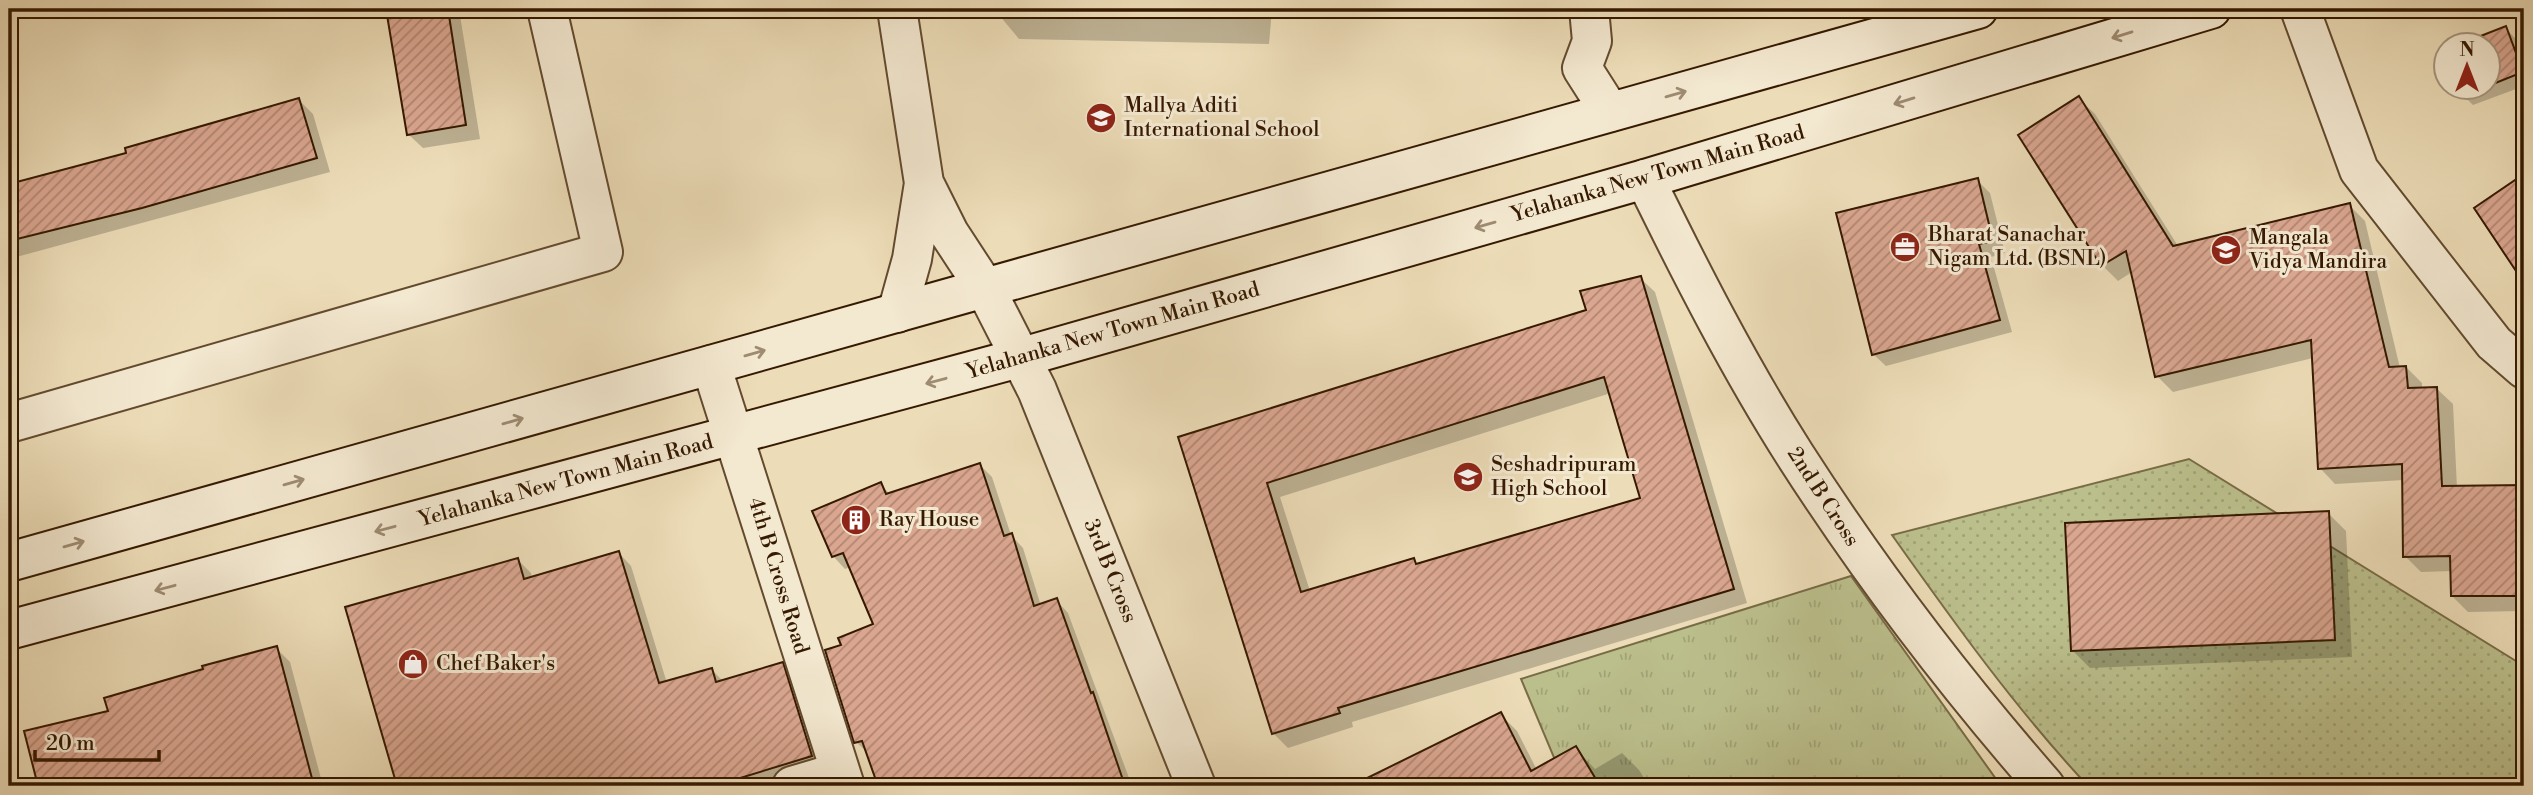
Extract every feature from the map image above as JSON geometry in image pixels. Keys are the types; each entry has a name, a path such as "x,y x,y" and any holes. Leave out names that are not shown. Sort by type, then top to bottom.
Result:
{"main road":[{"path":"9,423 603,253 547,9"},
{"path":"897,9 924,183 912,259 897,313"},
{"path":"1589,9 1592,41 1582,68 1610,112"},
{"path":"9,562 1978,9"},
{"name":"Yelahanka New Town Main Road","path":"9,630 1019,358 1645,179 2211,9"},
{"path":"2300,9 2359,170 2494,343 2524,369"},
{"name":"2nd B Cross","path":"1645,179 1687,265 1739,361 1794,453 1854,544 1917,631 1988,721 2045,786"},
{"name":"3rd B Cross","path":"924,183 948,233 985,288 1037,390 1196,786"},
{"name":"4th B Cross Road","path":"711,365 842,779"},
{"path":"792,786 842,779"}],"green space":[{"path":"2189,459 2524,666 2524,777 2520,786 2088,786 2010,695 1892,535"},
{"path":"1851,576 2001,786 1566,786 1521,679"}],"building":[{"path":"386,9 448,9 466,125 407,135"},
{"path":"2506,26 2523,72 2502,80 2502,32 2491,32"},
{"path":"2079,96 2173,246 2350,203 2389,367 2406,366 2408,388 2437,387 2442,486 2524,485 2524,596 2451,596 2450,556 2403,557 2402,464 2318,469 2311,340 2155,377 2126,251 2101,266 2018,135"},
{"path":"299,98 317,158 142,208 9,241 9,184 126,153 125,148"},
{"path":"2524,174 2524,283 2474,208"},
{"path":"1978,178 1993,241 1979,244 2000,320 1872,355 1836,213"},
{"path":"1641,276 1734,589 1338,708 1340,713 1272,734 1178,437 1586,310 1580,291","holes":["1604,377 1640,498 1416,564 1414,558 1301,592 1267,483"]},
{"path":"980,463 1004,536 1012,533 1034,606 1057,598 1125,786 878,786 862,741 854,743 825,650 841,645 838,638 873,624 843,553 832,557 812,511 881,482 886,494"},
{"path":"2329,511 2335,640 2071,651 2065,523"},
{"path":"619,551 659,683 712,668 716,682 783,662 812,756 714,786 397,786 345,607 518,558 524,579"},
{"path":"277,646 314,786 38,786 24,731 108,711 104,698 203,669 202,666"},
{"path":"1501,712 1531,771 1576,746 1600,786 1351,786"}],"place":[{"name":"Mallya Aditi International School","path":"1101,118"},
{"name":"Bharat Sanachar Nigam Ltd. (BSNL)","path":"1905,247"},
{"name":"Mangala Vidya Mandira","path":"2226,250"},
{"name":"Seshadripuram High School","path":"1468,477"},
{"name":"Ray House","path":"856,520"},
{"name":"Chef Baker's","path":"413,664"}]}
